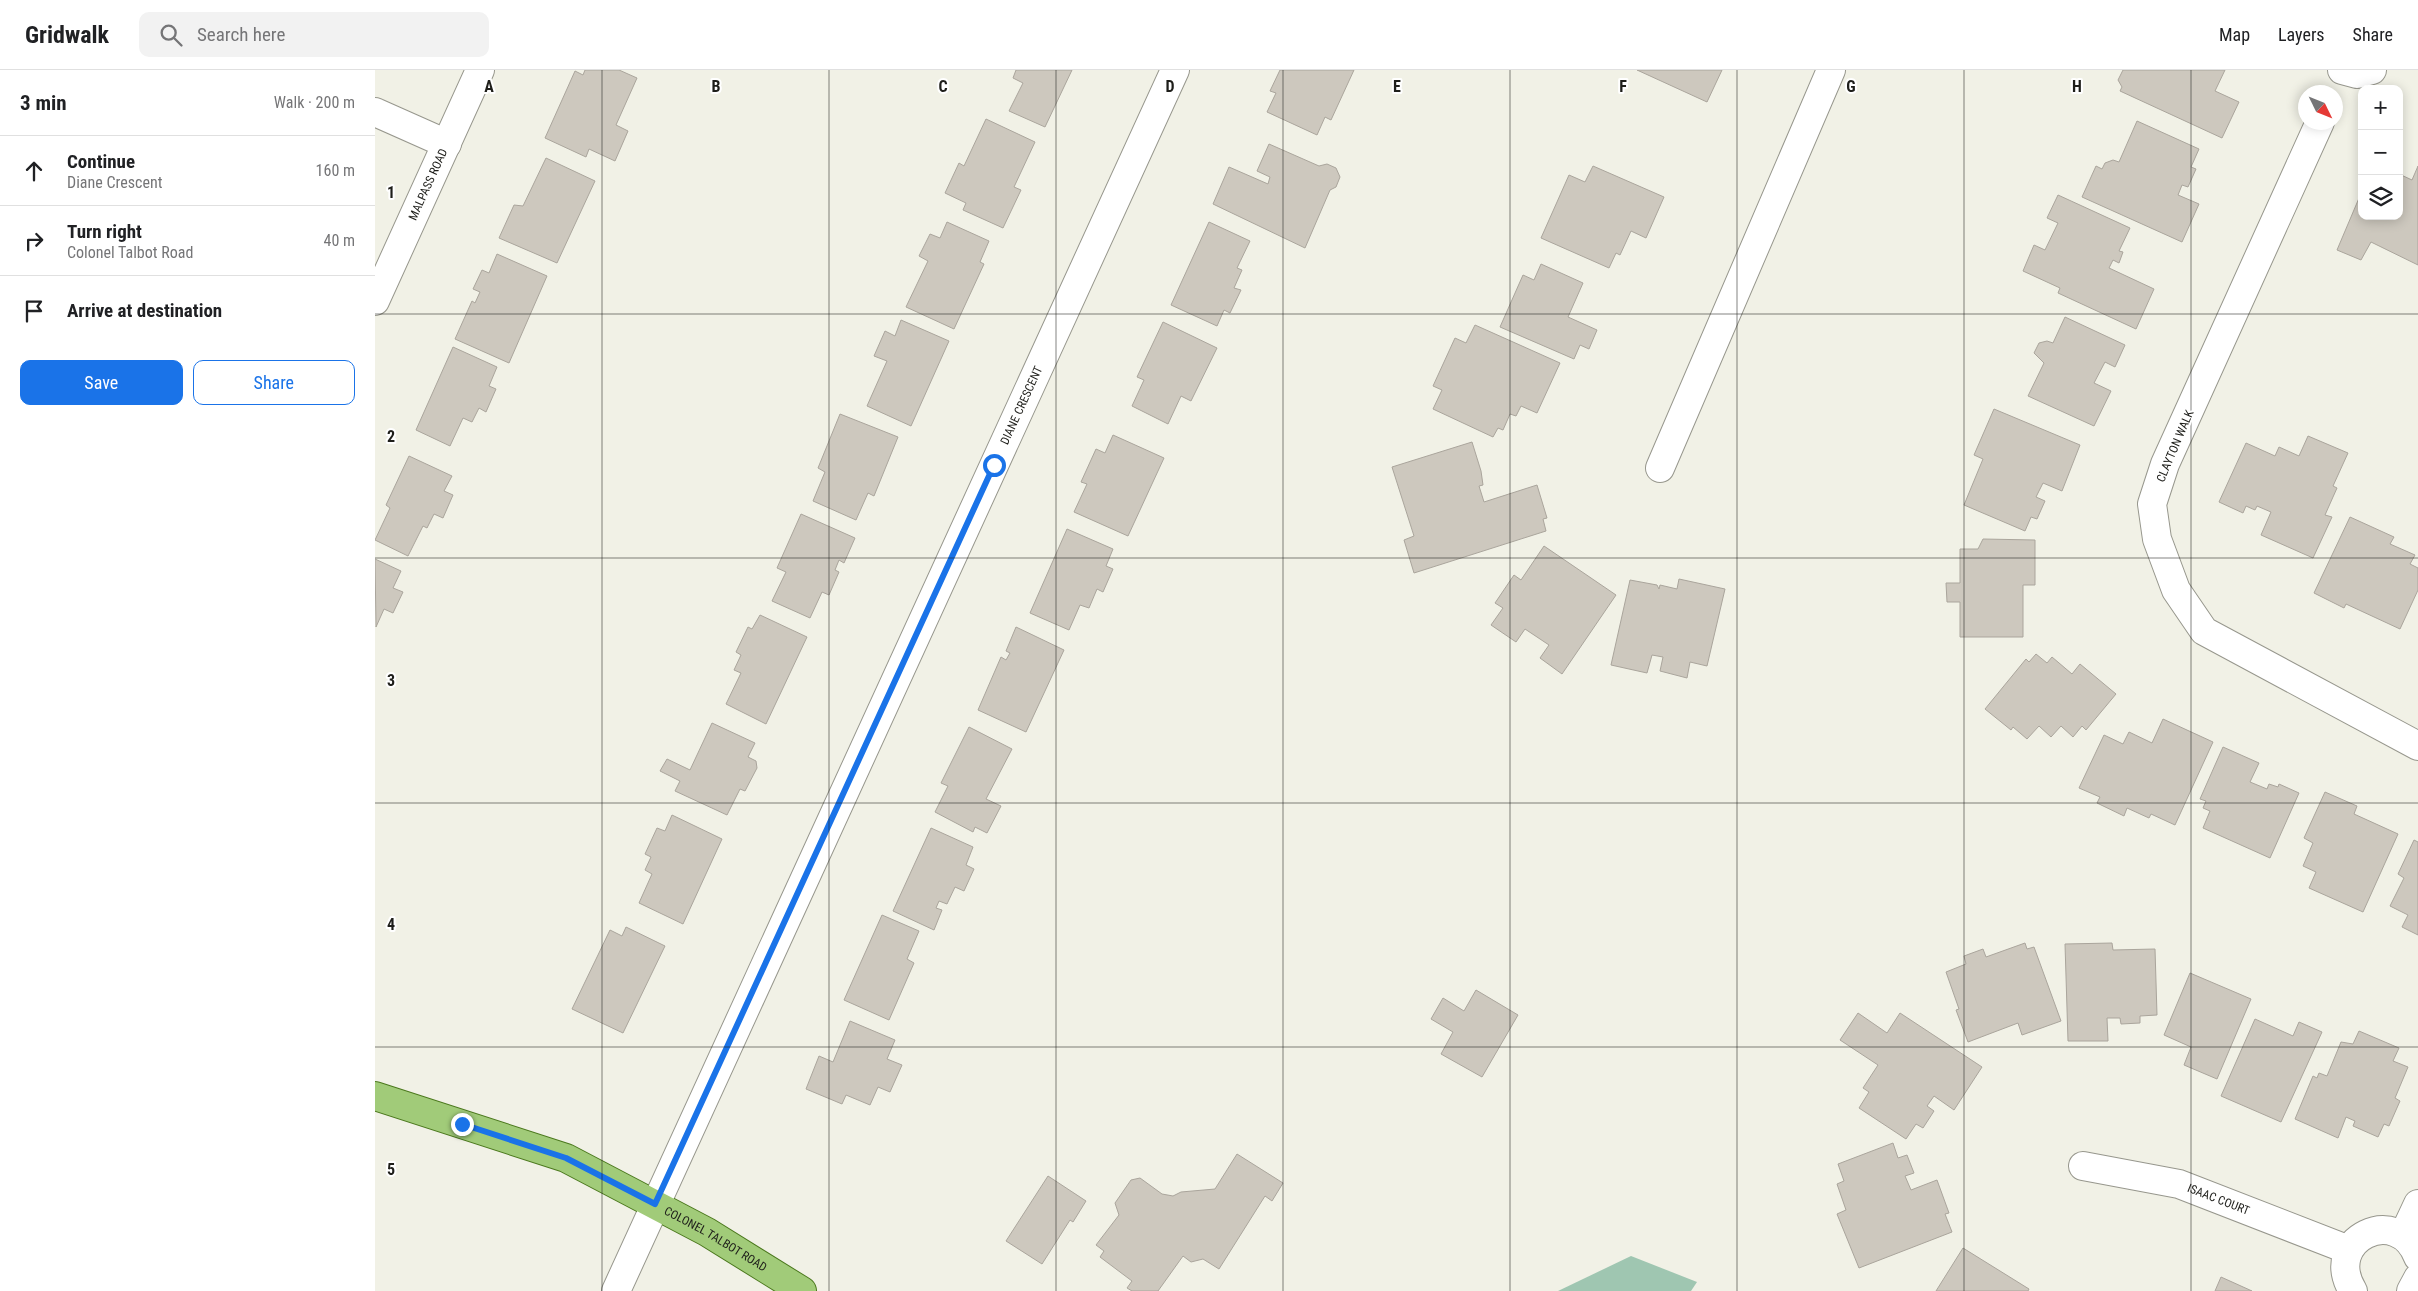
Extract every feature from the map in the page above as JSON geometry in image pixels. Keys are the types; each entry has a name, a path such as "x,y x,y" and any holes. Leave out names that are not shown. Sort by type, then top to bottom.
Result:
{"main road":[{"name":"COLONEL TALBOT ROAD","path":"375,1096 566,1158 707,1232 802,1291"}],"street":[{"name":"MALPASS ROAD","path":"375,301 480,70"},
{"name":"DIANE CRESCENT","path":"615,1291 1175,70"},
{"path":"1660,468 1831,70"},
{"path":"2339,78 2372,70"},
{"path":"375,112 447,144"},
{"name":"CLAYTON WALK","path":"2316,130 2165,464 2152,504 2157,539 2176,590 2204,631 2418,746"},
{"name":"ISAAC COURT","path":"2083,1166 2179,1184 2349,1250"},
{"path":"2353,1291 2347,1280 2344,1265 2349,1250 2359,1237 2373,1230 2389,1230 2411,1246 2418,1204"},
{"path":"2411,1291 2418,1278"}],"shaded area":[{"path":"1631,1256 1697,1282 1691,1291 1558,1291"}],"building":[{"path":"585,70 619,70 637,78 616,125 628,131 615,161 589,149 586,157 545,138 575,71 583,75"},
{"path":"1016,70 1072,70 1045,127 1009,111 1023,83 1013,78"},
{"path":"1280,70 1354,70 1331,120 1325,117 1317,135 1267,112 1276,93 1270,91"},
{"path":"1637,70 1722,70 1707,102"},
{"path":"2123,70 2225,70 2215,91 2239,102 2222,138 2120,91 2122,87 2118,80"},
{"path":"986,119 1035,142 1014,187 1021,190 1003,228 963,210 966,203 945,193 959,163 964,166"},
{"path":"2137,121 2199,149 2191,167 2196,169 2188,187 2182,185 2178,195 2199,204 2182,242 2082,197 2096,166 2102,169 2105,163 2113,160 2119,162"},
{"path":"1269,144 1319,166 1327,164 1336,168 1340,177 1336,187 1330,190 1305,248 1213,204 1229,167 1268,184 1270,177 1257,171"},
{"path":"546,158 595,181 557,263 499,238 514,205 523,206"},
{"path":"1593,166 1664,197 1646,238 1631,231 1620,255 1616,253 1609,268 1541,238 1569,175 1585,182"},
{"path":"2418,166 2418,265 2371,242 2361,260 2337,250 2358,200 2358,220 2403,220 2403,176 2412,180"},
{"path":"2058,195 2130,228 2119,251 2123,252 2119,263 2113,260 2109,268 2154,289 2136,329 2058,293 2060,288 2023,271 2034,245 2045,250 2058,223 2047,218"},
{"path":"947,222 989,241 980,262 984,264 954,329 906,307 928,261 919,256 930,234 940,238"},
{"path":"1209,222 1250,241 1237,268 1242,270 1234,288 1241,290 1230,313 1224,310 1217,326 1171,305"},
{"path":"497,254 547,276 509,363 455,339 472,301 475,303 480,292 473,289 482,270 489,273"},
{"path":"1541,264 1583,283 1568,317 1597,330 1589,349 1580,345 1574,359 1500,327 1523,275 1534,280"},
{"path":"2065,317 2125,345 2115,367 2105,362 2094,383 2111,391 2094,426 2028,396 2044,363 2034,353 2039,343 2047,341 2053,343"},
{"path":"901,320 949,341 911,426 867,406 887,361 874,356 885,331 895,336"},
{"path":"1163,322 1217,348 1191,401 1181,396 1168,424 1132,406 1144,380 1137,377"},
{"path":"1475,325 1560,363 1537,413 1521,406 1516,416 1510,414 1503,430 1498,428 1493,437 1433,409 1442,390 1433,386 1455,338 1466,343"},
{"path":"453,347 497,367 489,386 496,389 486,412 479,408 472,422 463,418 450,446 416,430"},
{"path":"1994,409 2080,445 2062,491 2043,483 2036,497 2045,501 2037,519 2031,517 2025,531 1964,505 1983,459 1974,455"},
{"path":"840,414 898,437 874,496 868,493 856,520 813,501 825,472 818,468"},
{"path":"1113,435 1164,458 1128,536 1074,512 1087,484 1081,482 1096,449 1105,453"},
{"path":"2308,436 2348,453 2333,486 2337,488 2325,515 2332,517 2313,558 2261,535 2271,512 2257,506 2255,510 2246,506 2243,513 2219,502 2246,443 2275,456 2279,447 2299,456"},
{"path":"1472,442 1481,471 1483,485 1479,486 1484,502 1537,485 1547,518 1543,519 1546,531 1414,573 1404,540 1414,536 1392,467"},
{"path":"409,456 452,476 444,491 453,495 443,518 434,514 427,528 423,526 408,556 375,540 390,508 386,505"},
{"path":"801,514 855,538 844,563 839,560 835,570 839,572 829,595 822,592 810,618 772,601 786,572 777,568"},
{"path":"2350,517 2394,537 2390,544 2415,555 2410,564 2418,568 2418,590 2400,629 2346,604 2344,608 2314,593"},
{"path":"1067,529 1113,549 1106,566 1113,569 1103,592 1097,589 1089,608 1080,605 1069,630 1030,613"},
{"path":"1983,539 2035,540 2035,585 2023,585 2023,637 1960,637 1960,602 1947,602 1946,583 1960,583 1960,549 1978,549"},
{"path":"1544,546 1616,595 1562,674 1540,658 1549,645 1525,629 1516,642 1491,625 1503,608 1495,603 1514,575 1521,580"},
{"path":"375,559 401,571 393,588 403,592 393,613 384,609 376,627"},
{"path":"1679,579 1725,589 1707,666 1690,662 1687,678 1660,671 1663,657 1652,655 1647,673 1611,665 1630,580 1657,585 1659,589 1660,585 1677,589"},
{"path":"760,615 807,637 766,724 726,704 741,673 734,670 741,655 736,652 748,627 752,629"},
{"path":"1016,627 1064,650 1026,732 978,710 1001,657 1006,660 1010,653 1006,651"},
{"path":"2036,654 2047,663 2052,657 2072,674 2080,664 2116,694 2086,730 2082,726 2073,737 2061,726 2051,737 2039,726 2027,739 2013,727 2011,730 1985,709 2026,659 2029,662"},
{"path":"2163,719 2213,742 2175,825 2151,814 2149,818 2127,808 2124,816 2097,803 2100,797 2079,788 2104,735 2123,744 2129,732 2152,743"},
{"path":"712,723 755,743 748,757 756,761 757,768 745,791 740,789 727,815 675,791 680,781 660,771 667,759 690,770"},
{"path":"969,727 1012,749 986,799 1001,806 987,833 975,827 973,832 935,812 948,786 941,783"},
{"path":"2223,747 2259,763 2250,782 2267,789 2269,784 2278,787 2279,784 2299,793 2270,858 2203,828 2210,811 2203,808 2206,801 2200,799"},
{"path":"2325,792 2357,806 2354,814 2398,834 2363,912 2309,888 2316,872 2303,866 2313,843 2304,838"},
{"path":"672,815 722,839 683,924 639,903 652,874 645,870 651,857 645,854 657,828 665,831"},
{"path":"931,828 973,847 966,865 974,869 964,891 955,887 947,904 939,901 936,908 942,910 934,930 893,911"},
{"path":"2414,840 2418,842 2418,935 2402,927 2408,915 2390,906 2404,878 2398,874"},
{"path":"882,915 919,931 907,959 914,963 889,1020 844,1000"},
{"path":"626,927 665,946 623,1033 572,1009 610,930 622,936"},
{"path":"2025,943 2027,949 2034,947 2061,1021 2022,1035 2018,1023 1968,1042 1956,1010 1959,1009 1946,972 1966,964 1964,956 1983,949 1986,957"},
{"path":"2112,943 2113,950 2155,949 2157,1015 2140,1016 2140,1023 2121,1024 2120,1018 2107,1018 2108,1041 2068,1041 2065,944"},
{"path":"2190,973 2251,999 2217,1079 2184,1065 2191,1047 2164,1035"},
{"path":"1476,990 1518,1015 1482,1077 1441,1054 1453,1032 1431,1019 1443,998 1464,1011"},
{"path":"1858,1013 1887,1033 1900,1013 1982,1067 1954,1110 1934,1096 1927,1106 1934,1111 1923,1128 1916,1124 1906,1139 1859,1108 1869,1092 1863,1088 1878,1065 1840,1040"},
{"path":"2255,1019 2293,1036 2299,1022 2322,1032 2281,1122 2221,1096"},
{"path":"850,1021 895,1040 887,1059 902,1065 890,1092 878,1087 870,1105 846,1095 842,1104 806,1089 819,1056 833,1062"},
{"path":"2359,1031 2399,1048 2393,1061 2408,1067 2395,1098 2400,1101 2389,1126 2384,1124 2378,1137 2353,1126 2355,1121 2346,1117 2338,1138 2295,1119 2313,1076 2317,1078 2319,1073 2327,1076 2341,1042 2353,1044"},
{"path":"1893,1143 1898,1158 1907,1155 1914,1173 1905,1176 1911,1190 1937,1180 1949,1213 1945,1214 1952,1232 1859,1268 1837,1214 1846,1210 1837,1184 1844,1181 1838,1164"},
{"path":"1237,1154 1283,1183 1272,1201 1265,1196 1219,1269 1203,1259 1191,1262 1183,1256 1158,1291 1132,1291 1127,1288 1132,1281 1100,1257 1104,1251 1096,1245 1119,1215 1115,1203 1131,1180 1140,1178 1162,1194 1173,1196 1181,1192 1215,1189"},
{"path":"1048,1176 1086,1201 1073,1222 1070,1220 1042,1264 1006,1241"},
{"path":"1963,1248 2029,1289 2028,1291 1936,1291"},
{"path":"2221,1277 2252,1291 2215,1291"}],"route":[{"path":"462,1124 566,1158 655,1204 994,465"}]}
